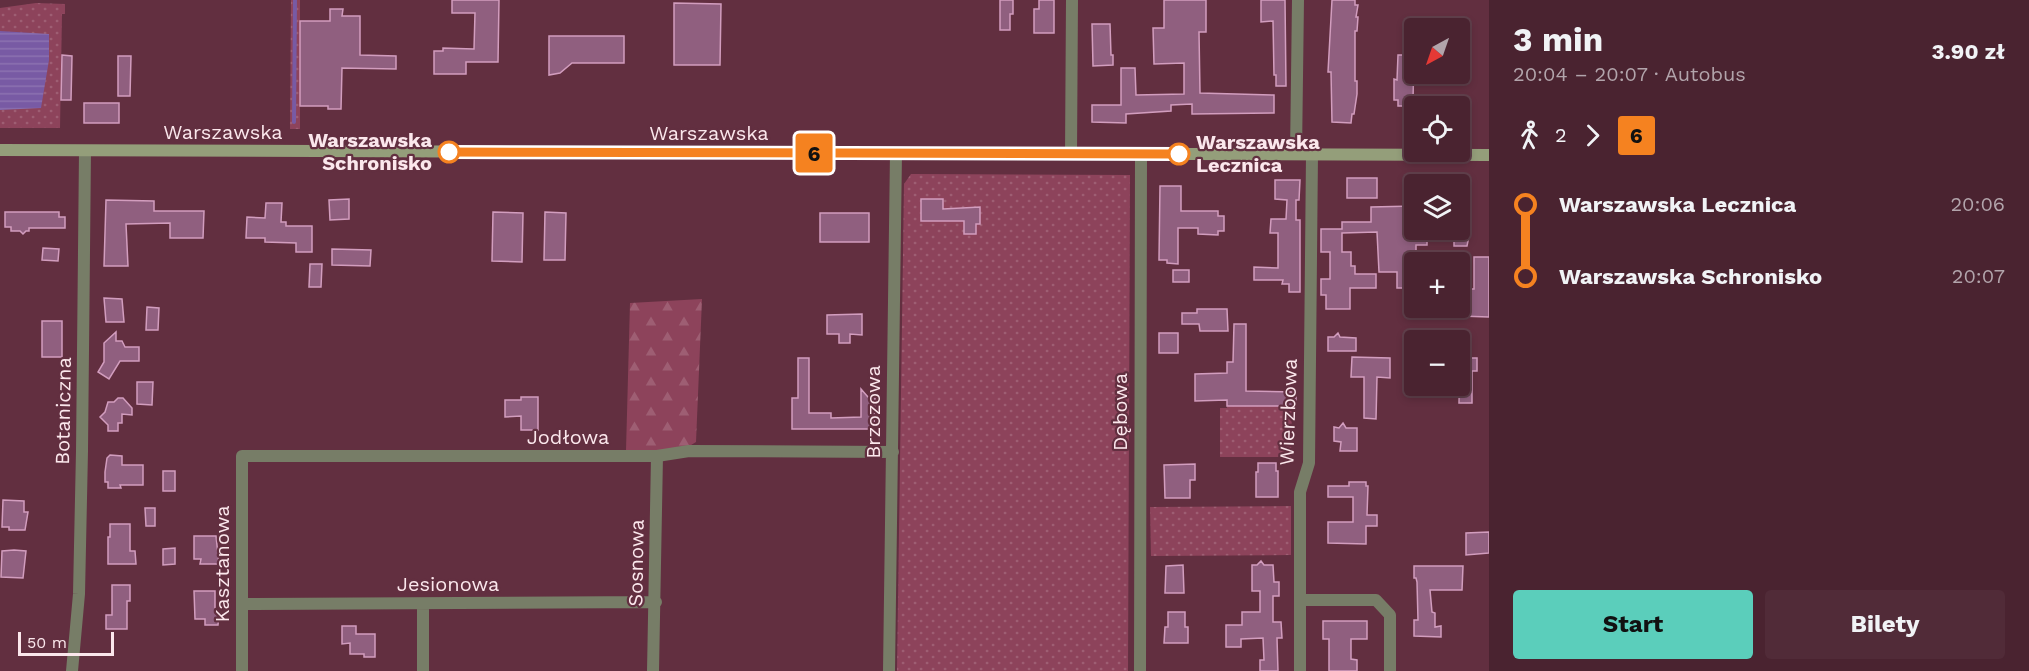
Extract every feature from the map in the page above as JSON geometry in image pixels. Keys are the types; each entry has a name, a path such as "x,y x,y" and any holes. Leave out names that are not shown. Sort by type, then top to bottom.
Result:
{"main road":[{"name":"Warszawska","path":"0,150 1489,155"}],"street":[{"path":"1071,154 1072,0"},
{"path":"1296,154 1298,0"},
{"name":"Botaniczna","path":"72,671 79,594 85,151"},
{"name":"Brzozowa","path":"889,671 896,153"},
{"name":"Dębowa","path":"1140,671 1141,154"},
{"name":"Wierzbowa","path":"1300,671 1300,492 1310,463 1312,154"},
{"name":"Jodłowa","path":"242,456 657,456 689,451 893,452"},
{"name":"Kasztanowa","path":"242,456 242,671"},
{"name":"Sosnowa","path":"653,671 657,456"},
{"path":"1300,600 1376,600 1390,615 1390,671"},
{"name":"Jesionowa","path":"242,604 656,602"},
{"path":"423,604 423,671"}],"green space":[{"path":"291,0 300,0 300,129 290,129"},
{"path":"36,3 65,4 65,14 62,14 60,128 0,128 0,8"},
{"path":"911,174 1130,175 1128,671 897,671 904,184"},
{"path":"702,299 696,442 683,450 626,451 630,303"},
{"path":"1227,406 1292,406 1291,457 1220,457 1220,408 1227,408"},
{"path":"1291,506 1291,555 1151,556 1150,507"}],"shaded area":[{"path":"0,31 49,34 49,60 41,108 0,110"}],"building":[{"path":"452,0 499,0 498,62 466,62 466,74 434,74 434,51 443,51 443,48 474,49 475,13 452,13"},
{"path":"1000,0 1013,0 1010,30 1000,30"},
{"path":"1039,0 1054,0 1054,33 1034,33 1034,9 1039,9"},
{"path":"1164,0 1206,0 1206,32 1199,32 1200,93 1274,95 1274,113 1192,114 1192,104 1171,105 1171,111 1126,114 1126,123 1092,122 1092,105 1121,105 1121,68 1135,68 1136,95 1184,94 1184,63 1154,64 1153,28 1164,28"},
{"path":"1261,0 1285,0 1286,86 1276,86 1273,21 1261,22"},
{"path":"1332,0 1355,0 1355,5 1358,5 1357,31 1355,31 1357,94 1351,123 1332,122 1331,72 1328,72"},
{"path":"674,3 721,4 720,65 674,65"},
{"path":"330,9 343,9 342,16 360,16 360,55 396,56 396,69 342,68 341,109 328,109 328,106 300,106 300,21 330,21"},
{"path":"1092,24 1110,24 1113,65 1093,66"},
{"path":"549,36 624,36 624,63 572,63 560,73 549,75"},
{"path":"62,55 72,56 71,100 61,100"},
{"path":"1398,55 1404,55 1404,84 1413,84 1413,96 1404,96 1404,106 1398,106 1398,100 1394,100 1394,79 1397,80"},
{"path":"118,56 131,56 130,96 118,96"},
{"path":"84,103 119,103 119,123 84,123"},
{"path":"1347,178 1377,178 1377,198 1347,198"},
{"path":"1275,180 1300,180 1299,200 1296,200 1296,220 1300,220 1300,292 1289,292 1289,284 1282,284 1283,280 1254,280 1254,267 1278,268 1278,233 1270,233 1271,219 1286,219 1287,200 1275,199"},
{"path":"1160,186 1181,186 1181,211 1218,211 1218,216 1224,216 1224,231 1218,231 1218,235 1198,234 1198,228 1178,228 1178,264 1159,260"},
{"path":"349,199 349,219 330,220 329,200"},
{"path":"921,199 943,199 943,209 980,207 980,224 976,224 976,234 964,234 964,221 921,221"},
{"path":"106,200 154,201 154,211 204,211 203,238 170,238 170,223 126,224 128,266 104,266"},
{"path":"266,203 282,203 281,222 286,222 286,226 312,226 312,252 296,252 296,243 265,242 265,238 246,238 247,217 265,218"},
{"path":"1404,206 1404,240 1427,240 1427,245 1416,245 1416,252 1404,252 1404,288 1397,288 1397,272 1379,272 1377,232 1342,233 1342,252 1351,252 1351,266 1355,266 1355,274 1376,274 1376,288 1350,288 1350,309 1326,309 1326,295 1321,295 1321,279 1330,279 1330,252 1321,252 1321,229 1342,229 1342,222 1371,222 1371,207"},
{"path":"5,212 59,212 59,217 65,217 65,228 29,228 29,231 23,234 20,231 11,231 11,227 5,227"},
{"path":"493,212 523,213 522,262 492,261"},
{"path":"545,212 566,213 565,260 544,260"},
{"path":"820,213 869,213 869,242 820,242"},
{"path":"1454,240 1468,240 1467,246 1454,246"},
{"path":"43,248 59,249 58,261 42,260"},
{"path":"332,249 371,250 370,266 332,265"},
{"path":"1474,257 1489,257 1489,317 1470,316 1470,289 1474,289"},
{"path":"310,264 322,264 321,287 309,287"},
{"path":"1173,270 1189,270 1189,282 1173,282"},
{"path":"104,298 122,299 124,322 106,322"},
{"path":"147,307 159,308 158,330 146,330"},
{"path":"1197,309 1227,309 1228,331 1200,331 1199,324 1182,324 1182,313 1197,313"},
{"path":"862,314 862,335 850,334 850,343 839,343 839,334 827,334 827,315"},
{"path":"42,321 62,321 62,357 42,357"},
{"path":"1234,324 1246,324 1246,391 1296,392 1296,406 1227,406 1227,400 1195,401 1195,374 1227,373 1227,362 1233,362"},
{"path":"116,332 116,341 122,341 125,347 139,347 139,361 120,361 109,379 98,372 104,362 104,343"},
{"path":"1159,333 1178,333 1178,353 1159,353"},
{"path":"1338,333 1340,337 1356,338 1356,351 1328,351 1328,337 1334,337"},
{"path":"1352,357 1390,358 1390,378 1377,377 1376,419 1364,418 1364,377 1351,377"},
{"path":"798,358 809,358 809,413 831,413 831,418 861,417 861,389 868,397 875,397 874,429 792,429 792,398 798,398"},
{"path":"1470,358 1477,358 1477,371 1472,371 1472,403 1459,403 1459,396 1470,396"},
{"path":"137,382 153,382 152,405 137,404"},
{"path":"521,397 538,397 538,430 521,430 521,416 505,417 505,400 521,400"},
{"path":"118,398 123,398 132,408 132,415 122,414 122,423 118,423 118,431 108,431 108,425 100,417 105,412 108,402 114,402"},
{"path":"1343,423 1346,428 1357,428 1357,451 1340,451 1341,442 1334,441 1334,427 1339,428"},
{"path":"110,455 122,456 122,465 143,465 143,485 120,485 121,488 108,488 108,482 105,482 105,472 107,458"},
{"path":"1258,463 1276,463 1278,497 1256,497"},
{"path":"1195,464 1195,480 1190,480 1190,498 1165,498 1164,465"},
{"path":"163,471 175,471 175,491 163,491"},
{"path":"1349,482 1366,482 1368,486 1367,515 1377,515 1377,526 1366,526 1366,544 1328,543 1328,522 1353,522 1353,497 1328,497 1328,486 1349,486"},
{"path":"3,500 24,501 24,512 28,512 25,530 9,530 9,527 2,527"},
{"path":"145,508 155,508 155,526 146,526"},
{"path":"110,524 130,524 130,551 135,551 136,564 108,564"},
{"path":"1489,532 1489,553 1466,555 1466,533"},
{"path":"194,536 216,536 219,564 200,564 201,559 194,559"},
{"path":"175,548 175,564 163,565 163,549"},
{"path":"2,551 26,551 23,578 1,577"},
{"path":"1261,561 1264,565 1273,565 1274,582 1279,582 1279,596 1273,596 1273,622 1281,622 1282,638 1277,638 1278,671 1260,671 1260,660 1264,660 1263,638 1241,639 1241,647 1226,647 1226,625 1242,625 1242,612 1260,612 1260,591 1252,591 1252,565 1257,565"},
{"path":"1183,565 1184,593 1165,593 1166,566"},
{"path":"1414,566 1463,566 1462,590 1430,590 1432,612 1435,613 1435,627 1441,626 1441,637 1414,636 1414,620 1418,620 1417,582 1414,578"},
{"path":"112,585 130,585 130,601 127,601 127,629 106,629 106,615 112,615"},
{"path":"194,591 215,591 215,612 219,612 218,625 205,625 205,619 195,619"},
{"path":"1168,612 1185,612 1188,643 1164,643 1165,627 1168,627"},
{"path":"1323,621 1367,621 1367,639 1351,639 1351,659 1357,660 1357,671 1329,671 1329,639 1323,639"},
{"path":"342,626 356,626 356,634 375,634 375,657 350,654 350,643 342,644"}],"waterway":[{"path":"294,122 295,0"}],"bus line":[{"name":"6","path":"449,152 1179,154"}],"place":[{"name":"Warszawska Schronisko","path":"449,152"},
{"name":"Warszawska Lecznica","path":"1179,154"}]}
